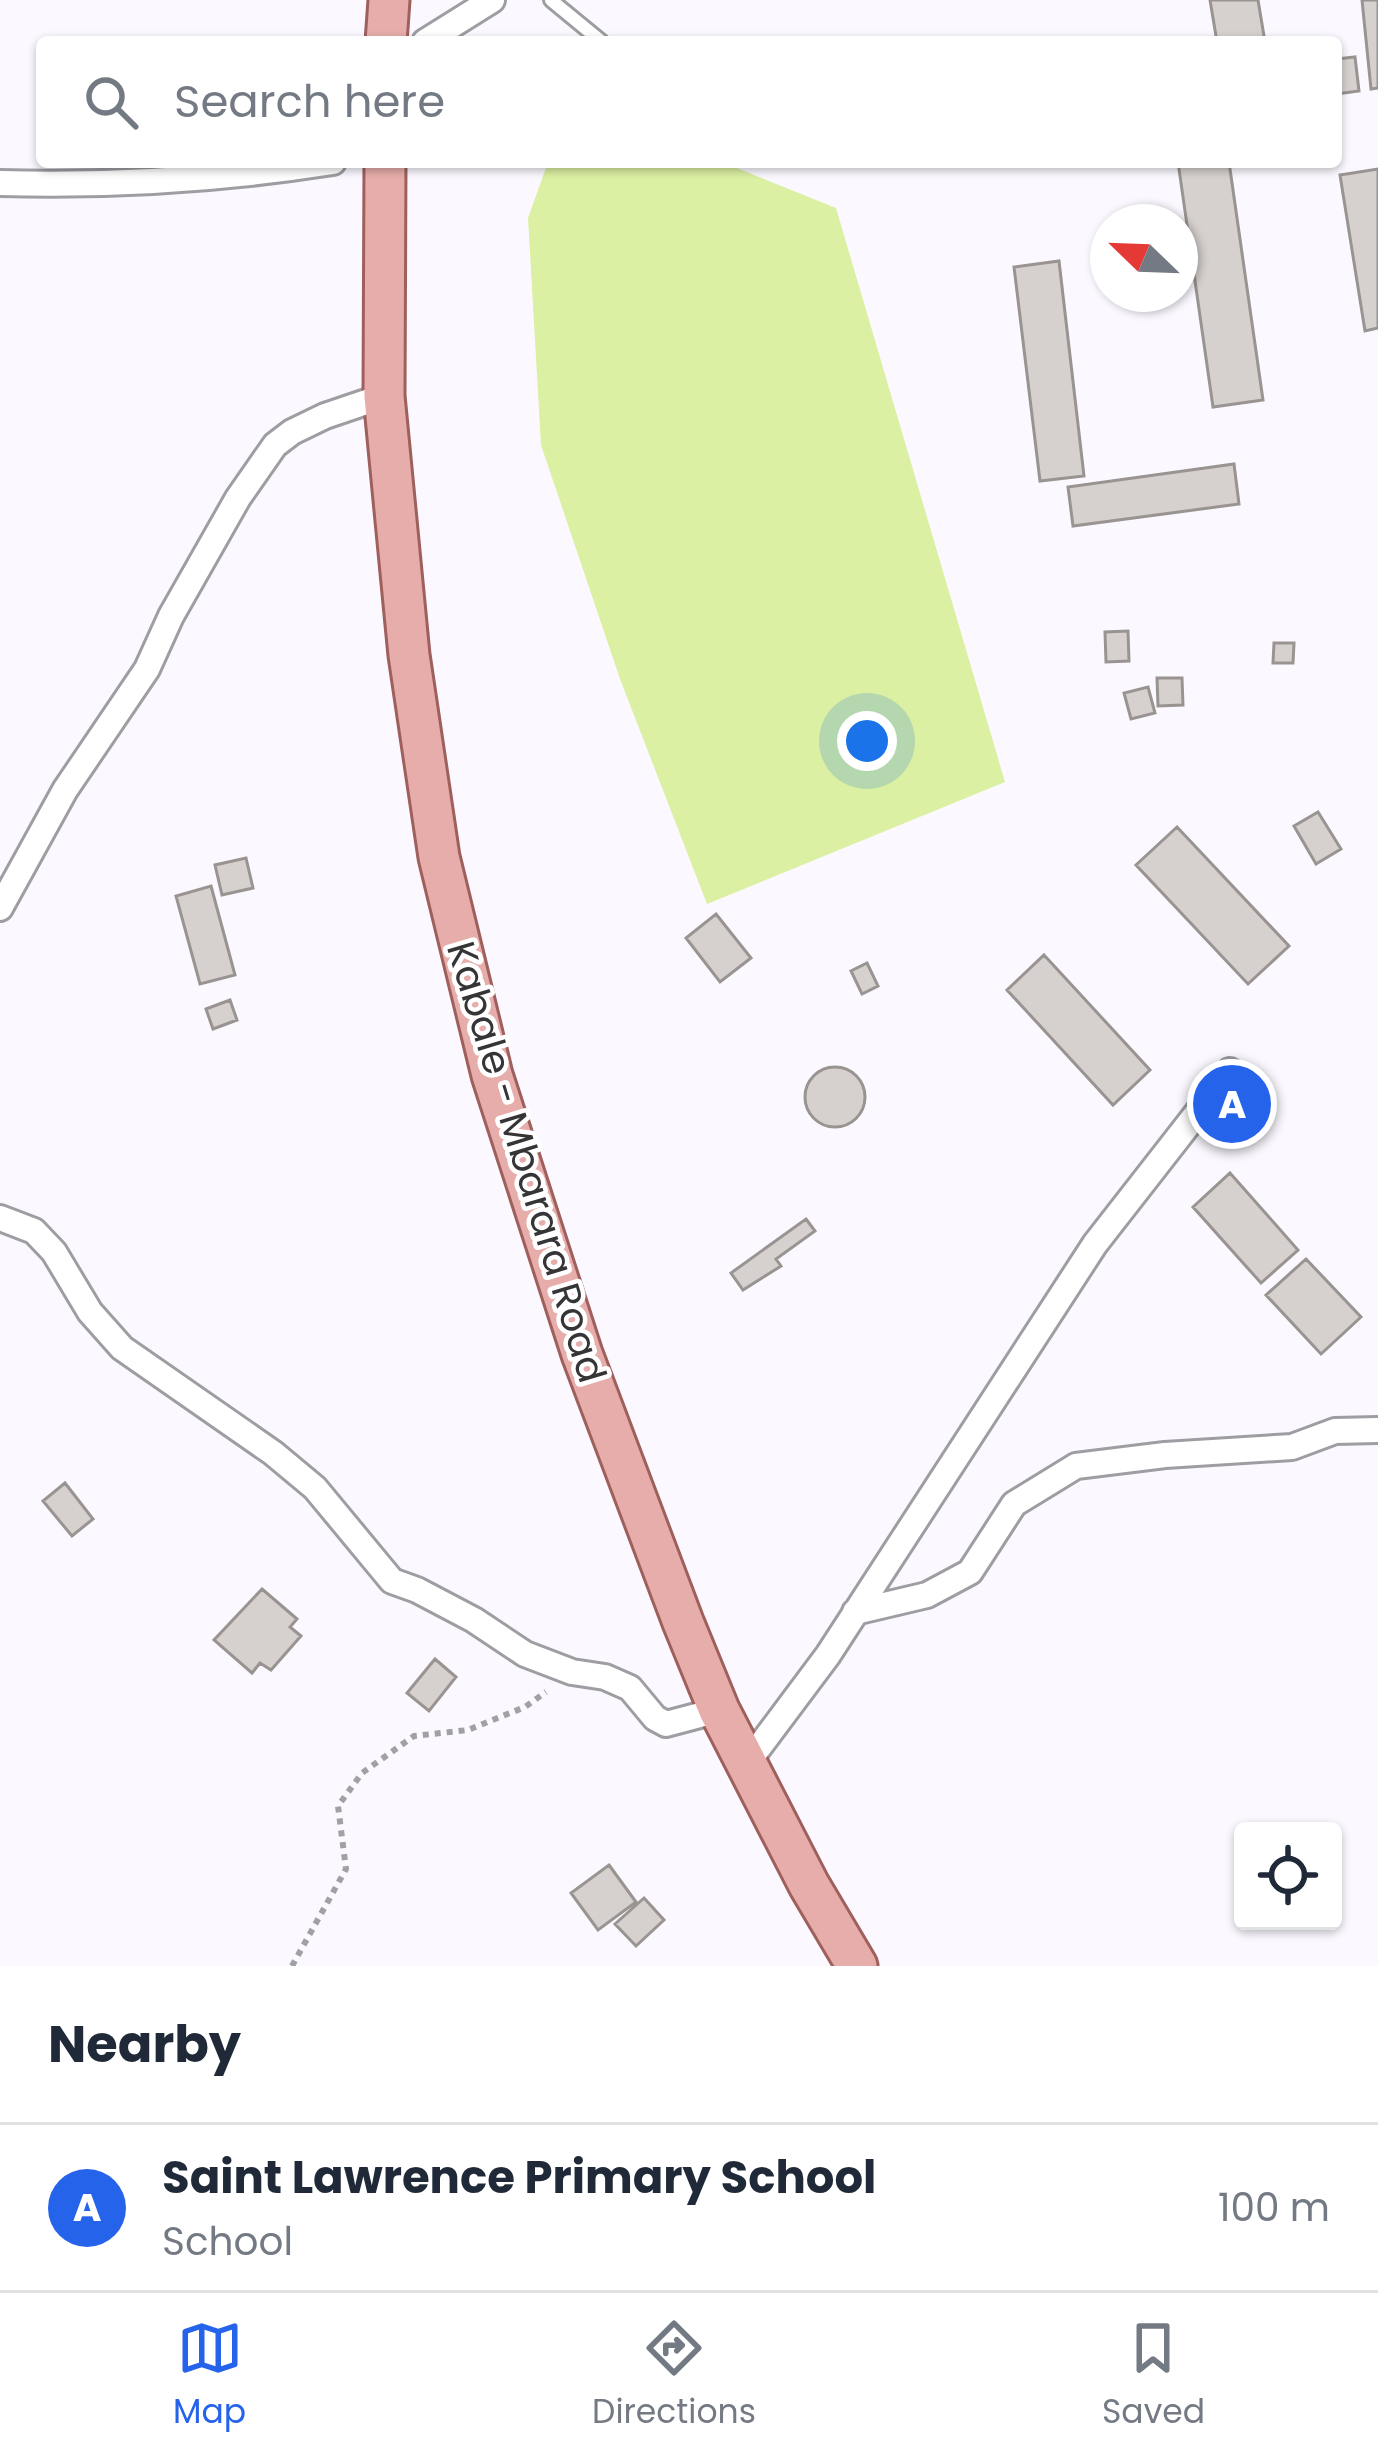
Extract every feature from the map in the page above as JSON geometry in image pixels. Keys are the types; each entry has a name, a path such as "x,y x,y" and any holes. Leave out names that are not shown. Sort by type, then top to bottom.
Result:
{"main road":[{"path":"386,36 389,0"},
{"name":"Kabale - Mbarara Road","path":"385,168 384,396 409,655 439,857 492,1075 582,1354 683,1622 719,1710 856,1966"}],"street":[{"path":"435,36 492,0"},
{"path":"0,183 294,168"},
{"path":"0,908 64,790 147,669 171,616 238,499 275,446 325,416 384,396"},
{"path":"748,1762 827,1655 1095,1244 1230,1072"},
{"path":"0,1218 34,1231 54,1252 90,1312 122,1348 274,1453 315,1488 392,1582 418,1590 474,1620 525,1654 630,1688 666,1724 719,1710"},
{"path":"855,1612 927,1595 970,1572 1014,1504 1076,1466 1165,1454 1292,1447 1335,1431 1378,1430"}],"lane":[{"path":"551,0 595,36"}],"path":[{"path":"292,1966 346,1868 338,1807 362,1773 414,1736 468,1730 525,1707 572,1672"}],"green space":[{"path":"546,168 737,168 836,208 1005,782 707,904 620,679 541,445 528,218"}],"building":[{"path":"1210,0 1258,0 1264,36 1216,36"},
{"path":"1362,0 1378,0 1378,88 1371,89"},
{"path":"1355,57 1359,91 1342,93 1342,58"},
{"path":"1179,168 1230,168 1263,400 1213,407 1198,302 1198,204 1184,204"},
{"path":"1378,169 1378,328 1365,331 1340,175"},
{"path":"1059,261 1084,476 1040,481 1014,267"},
{"path":"1234,464 1239,504 1073,526 1068,487"},
{"path":"1128,631 1129,661 1106,662 1105,632"},
{"path":"1274,643 1294,643 1293,663 1273,663"},
{"path":"1157,678 1182,678 1183,705 1158,706"},
{"path":"1148,687 1155,713 1131,719 1124,693"},
{"path":"1318,812 1341,849 1316,864 1294,826"},
{"path":"1177,827 1289,946 1248,984 1136,865"},
{"path":"246,858 253,888 222,895 215,865"},
{"path":"211,886 235,975 200,984 176,896"},
{"path":"716,914 751,958 720,982 686,938"},
{"path":"1044,955 1150,1070 1113,1105 1007,990"},
{"path":"867,963 878,986 862,994 851,971"},
{"path":"230,1000 237,1020 213,1029 206,1009"},
{"path":"835,1067 856,1076 865,1097 856,1118 835,1127 814,1118 805,1097 814,1076"},
{"path":"1230,1173 1298,1250 1261,1283 1193,1207"},
{"path":"806,1219 815,1231 776,1259 781,1266 743,1290 731,1273"},
{"path":"1306,1259 1361,1317 1321,1354 1266,1295"},
{"path":"65,1483 93,1519 72,1536 43,1501"},
{"path":"262,1589 297,1619 290,1627 301,1636 271,1670 260,1663 252,1673 214,1640"},
{"path":"435,1659 456,1677 429,1711 407,1693"},
{"path":"609,1865 636,1902 598,1930 571,1893"},
{"path":"644,1898 664,1920 636,1946 615,1924"}],"place":[{"name":"Saint Lawrence Primary School","path":"1232,1104"}]}
